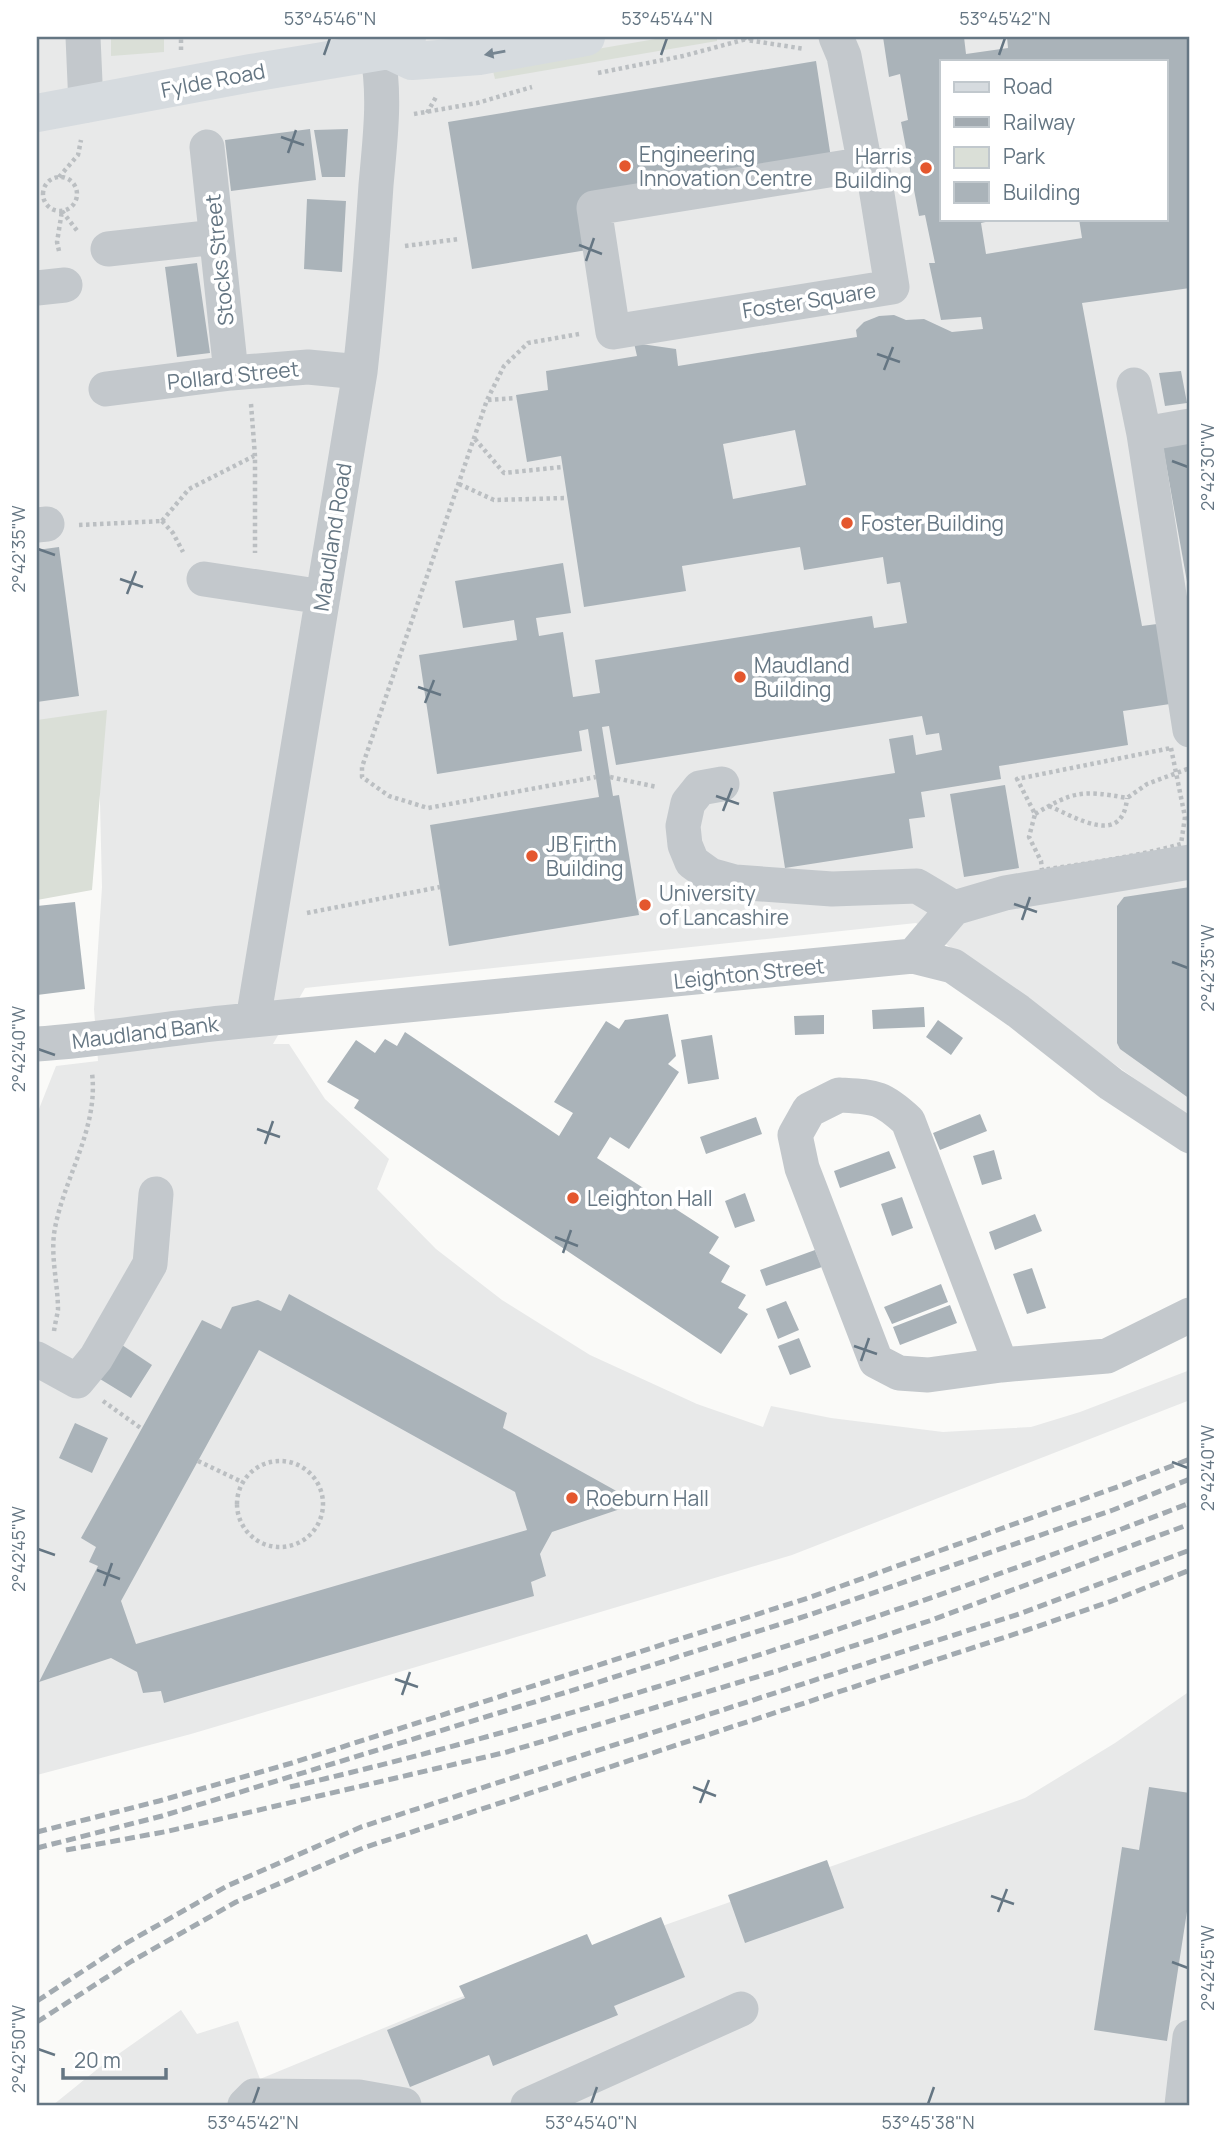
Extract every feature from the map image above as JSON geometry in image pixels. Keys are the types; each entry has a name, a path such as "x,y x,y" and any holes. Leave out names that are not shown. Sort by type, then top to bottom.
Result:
{"main road":[{"name":"Fylde Road","path":"37,113 251,73 396,50 479,56 586,37"}],"street":[{"path":"83,37 86,105"},
{"path":"612,323 594,208 865,165 840,46"},
{"name":"Maudland Road","path":"256,1020 360,372 369,293 382,76 396,50"},
{"name":"Stocks Street","path":"206,147 216,237 240,372"},
{"name":"Foster Square","path":"612,323 613,332 892,287 872,163 865,165"},
{"path":"108,248 216,237"},
{"name":"Pollard Street","path":"106,389 240,372 308,367 360,372"},
{"path":"1134,385 1188,691 1190,730"},
{"path":"1144,434 1190,426"},
{"path":"204,579 323,597"},
{"path":"708,789 688,803 683,825 685,845 692,862 710,875 735,881 832,889 917,886 954,908"},
{"path":"913,956 954,908 1005,894 1190,862"},
{"name":"Leighton Street","path":"256,1020 913,956 953,966 1018,1011 1111,1084 1190,1136"},
{"name":"Maudland Bank","path":"37,1045 256,1020"},
{"path":"1001,1365 908,1121 887,1102 867,1097 839,1096 809,1110 794,1135 802,1168 876,1361 899,1373 928,1375 1001,1365 1107,1356 1190,1315"},
{"path":"39,1360 77,1381 96,1358 150,1264 156,1194"},
{"path":"528,2105 741,2009"},
{"path":"1182,2105 1190,2037"},
{"path":"245,2105 254,2096 359,2096 404,2105"}],"path":[{"path":"744,37 747,40 840,46"},
{"path":"64,177 73,183 78,192 75,203 62,211 56,211 46,204 44,193 48,182 53,178 64,177"},
{"path":"372,245 407,246 459,239"},
{"path":"596,777 428,808 389,796 362,777 362,767 487,400 504,366 528,343 581,334 612,323"},
{"path":"240,372 255,456 255,552"},
{"path":"487,400 516,398"},
{"path":"475,438 504,473 562,467"},
{"path":"104,525 162,522 189,489 255,456"},
{"path":"459,484 494,500 568,498"},
{"path":"1176,774 1171,748 1017,779 1035,814 1063,797 1094,792 1127,798 1147,785 1176,774 1190,768"},
{"path":"610,777 708,789"},
{"path":"1049,806 1082,821 1102,826 1118,822 1126,813 1127,798"},
{"path":"300,914 440,887"},
{"path":"39,1360 54,1333 58,1310 53,1262 54,1236 59,1208 88,1124 92,1040"},
{"path":"77,1381 142,1429"},
{"path":"280,1460 295,1462 308,1470 318,1482 323,1496 323,1511 318,1526 309,1537 296,1545 281,1548 265,1545 252,1538 242,1527 237,1512 237,1497 242,1482 252,1471 265,1463 280,1460"},
{"path":"198,1461 242,1482"}],"shaded area":[{"name":"University of Lancashire","path":"37,37 1190,37 1190,1118 916,923 305,988 273,1044 289,1044 325,1099 389,1159 377,1189 436,1249 502,1300 590,1355 697,1404 763,1427 771,1406 831,1418 943,1432 1031,1427 1080,1412 1190,1370 1190,1400 792,1555 191,1734 37,1775 37,1114 56,1066 98,1061 94,1009 102,887 98,718 37,725"},
{"path":"1190,1691 1190,2105 53,2105 100,2067 181,2010 197,2034 238,2021 260,2079 447,2002 1025,1798 1115,1743"}],"green space":[{"path":"111,37 164,37 164,52 111,56"},
{"path":"667,37 717,37 717,41 495,79 492,67"},
{"path":"107,710 92,890 37,900 37,720"}],"building":[{"path":"883,37 964,37 966,54 1008,48 1007,37 1190,37 1190,288 1082,303 1142,626 1157,624 1170,704 1123,711 1128,745 999,766 1001,779 921,792 925,817 909,819 913,848 785,868 773,792 895,773 889,739 913,735 916,755 942,750 939,733 926,735 922,716 616,765 609,726 602,727 613,796 619,795 639,915 449,946 430,825 599,797 588,729 579,731 582,751 437,774 419,655 517,640 514,620 463,628 455,581 563,563 571,613 536,618 539,636 563,632 573,697 600,693 595,660 872,616 874,628 907,623 900,582 887,584 883,557 804,570 800,547 682,566 686,591 584,607 561,456 527,462 516,395 548,390 546,371 637,356 634,343 676,349 678,366 857,337 856,330 864,322 879,316 894,315 906,320 924,319 952,332 983,329 981,317 941,320 929,263 935,263 925,215 919,216 901,122 908,120 900,74 889,77","holes":["795,430 806,485 733,499 723,444"]},
{"name":"Engineering Innovation Centre","path":"816,61 831,158 585,204 593,249 472,269 448,122"},
{"path":"310,129 316,180 231,191 225,140"},
{"path":"348,129 345,177 322,177 314,130"},
{"path":"307,199 346,201 342,272 304,269"},
{"path":"197,263 210,353 177,357 165,267"},
{"path":"1181,371 1187,403 1165,406 1159,373"},
{"path":"1190,442 1190,593 1189,593 1163,447"},
{"path":"59,547 79,696 37,702 37,550"},
{"path":"1005,785 1019,868 964,877 950,794"},
{"path":"1190,887 1190,1099 1120,1049 1117,1043 1117,906 1124,897"},
{"path":"75,902 85,989 37,995 37,906"},
{"path":"924,1007 925,1027 873,1029 872,1010"},
{"name":"Leighton Hall","path":"668,1014 676,1056 668,1064 679,1072 629,1149 610,1137 597,1158 719,1237 709,1253 730,1266 721,1282 746,1295 738,1308 748,1314 721,1354 354,1108 359,1100 327,1082 356,1040 375,1053 385,1039 397,1046 405,1032 559,1136 573,1113 554,1102 606,1021 619,1029 625,1020"},
{"path":"824,1015 824,1034 795,1035 794,1016"},
{"path":"938,1020 963,1038 951,1055 926,1037"},
{"path":"712,1035 719,1079 688,1084 681,1040"},
{"path":"980,1114 987,1131 940,1150 933,1133"},
{"path":"756,1117 762,1134 706,1154 700,1137"},
{"path":"994,1150 1002,1179 982,1185 973,1156"},
{"path":"889,1151 896,1168 840,1188 834,1171"},
{"path":"745,1193 755,1221 735,1228 725,1201"},
{"path":"902,1197 913,1228 892,1236 881,1204"},
{"path":"1035,1214 1042,1231 995,1250 989,1232"},
{"path":"815,1250 822,1267 766,1286 760,1270"},
{"path":"1032,1268 1046,1308 1027,1314 1013,1274"},
{"path":"941,1284 948,1302 892,1324 884,1307"},
{"name":"Roeburn Hall","path":"289,1294 507,1413 503,1428 638,1503 552,1532 540,1554 546,1576 531,1582 534,1596 164,1703 161,1691 143,1693 137,1672 111,1658 39,1682 98,1566 89,1562 96,1547 81,1538 202,1320 221,1329 232,1307 258,1300 281,1311","holes":["259,1350 515,1492 527,1530 136,1644 121,1601"]},
{"path":"786,1301 799,1330 778,1339 766,1309"},
{"path":"950,1305 957,1323 900,1345 893,1327"},
{"path":"799,1338 811,1367 790,1375 778,1346"},
{"path":"122,1345 152,1365 131,1398 100,1379"},
{"path":"75,1423 108,1438 92,1473 59,1458"},
{"path":"1149,1787 1190,1793 1190,1892 1167,2041 1094,2030 1122,1847 1139,1850"},
{"path":"827,1860 844,1908 745,1943 728,1895"},
{"path":"661,1917 685,1977 614,2006 618,2015 493,2066 489,2055 410,2087 387,2030 465,1998 459,1986 587,1934 592,1945"}],"railway":[{"path":"37,1832 292,1763 808,1598 1190,1459"},
{"path":"37,1848 162,1816 809,1615 1113,1510 1190,1479"},
{"path":"290,1787 509,1730 727,1665 960,1588 1190,1503"},
{"path":"66,1850 169,1831 507,1752 780,1670 929,1621 1190,1524"},
{"path":"37,2001 123,1945 227,1886 361,1827 1022,1613 1190,1550"},
{"path":"37,2022 132,1961 236,1902 363,1848 1027,1630 1112,1601 1190,1570"}],"place":[{"name":"Engineering Innovation Centre","path":"625,166"},
{"name":"Harris Building","path":"926,168"},
{"name":"Foster Building","path":"847,523"},
{"name":"Maudland Building","path":"740,677"},
{"name":"JB Firth Building","path":"532,856"},
{"name":"University of Lancashire","path":"645,905"},
{"name":"Leighton Hall","path":"573,1198"},
{"name":"Roeburn Hall","path":"572,1498"}]}
